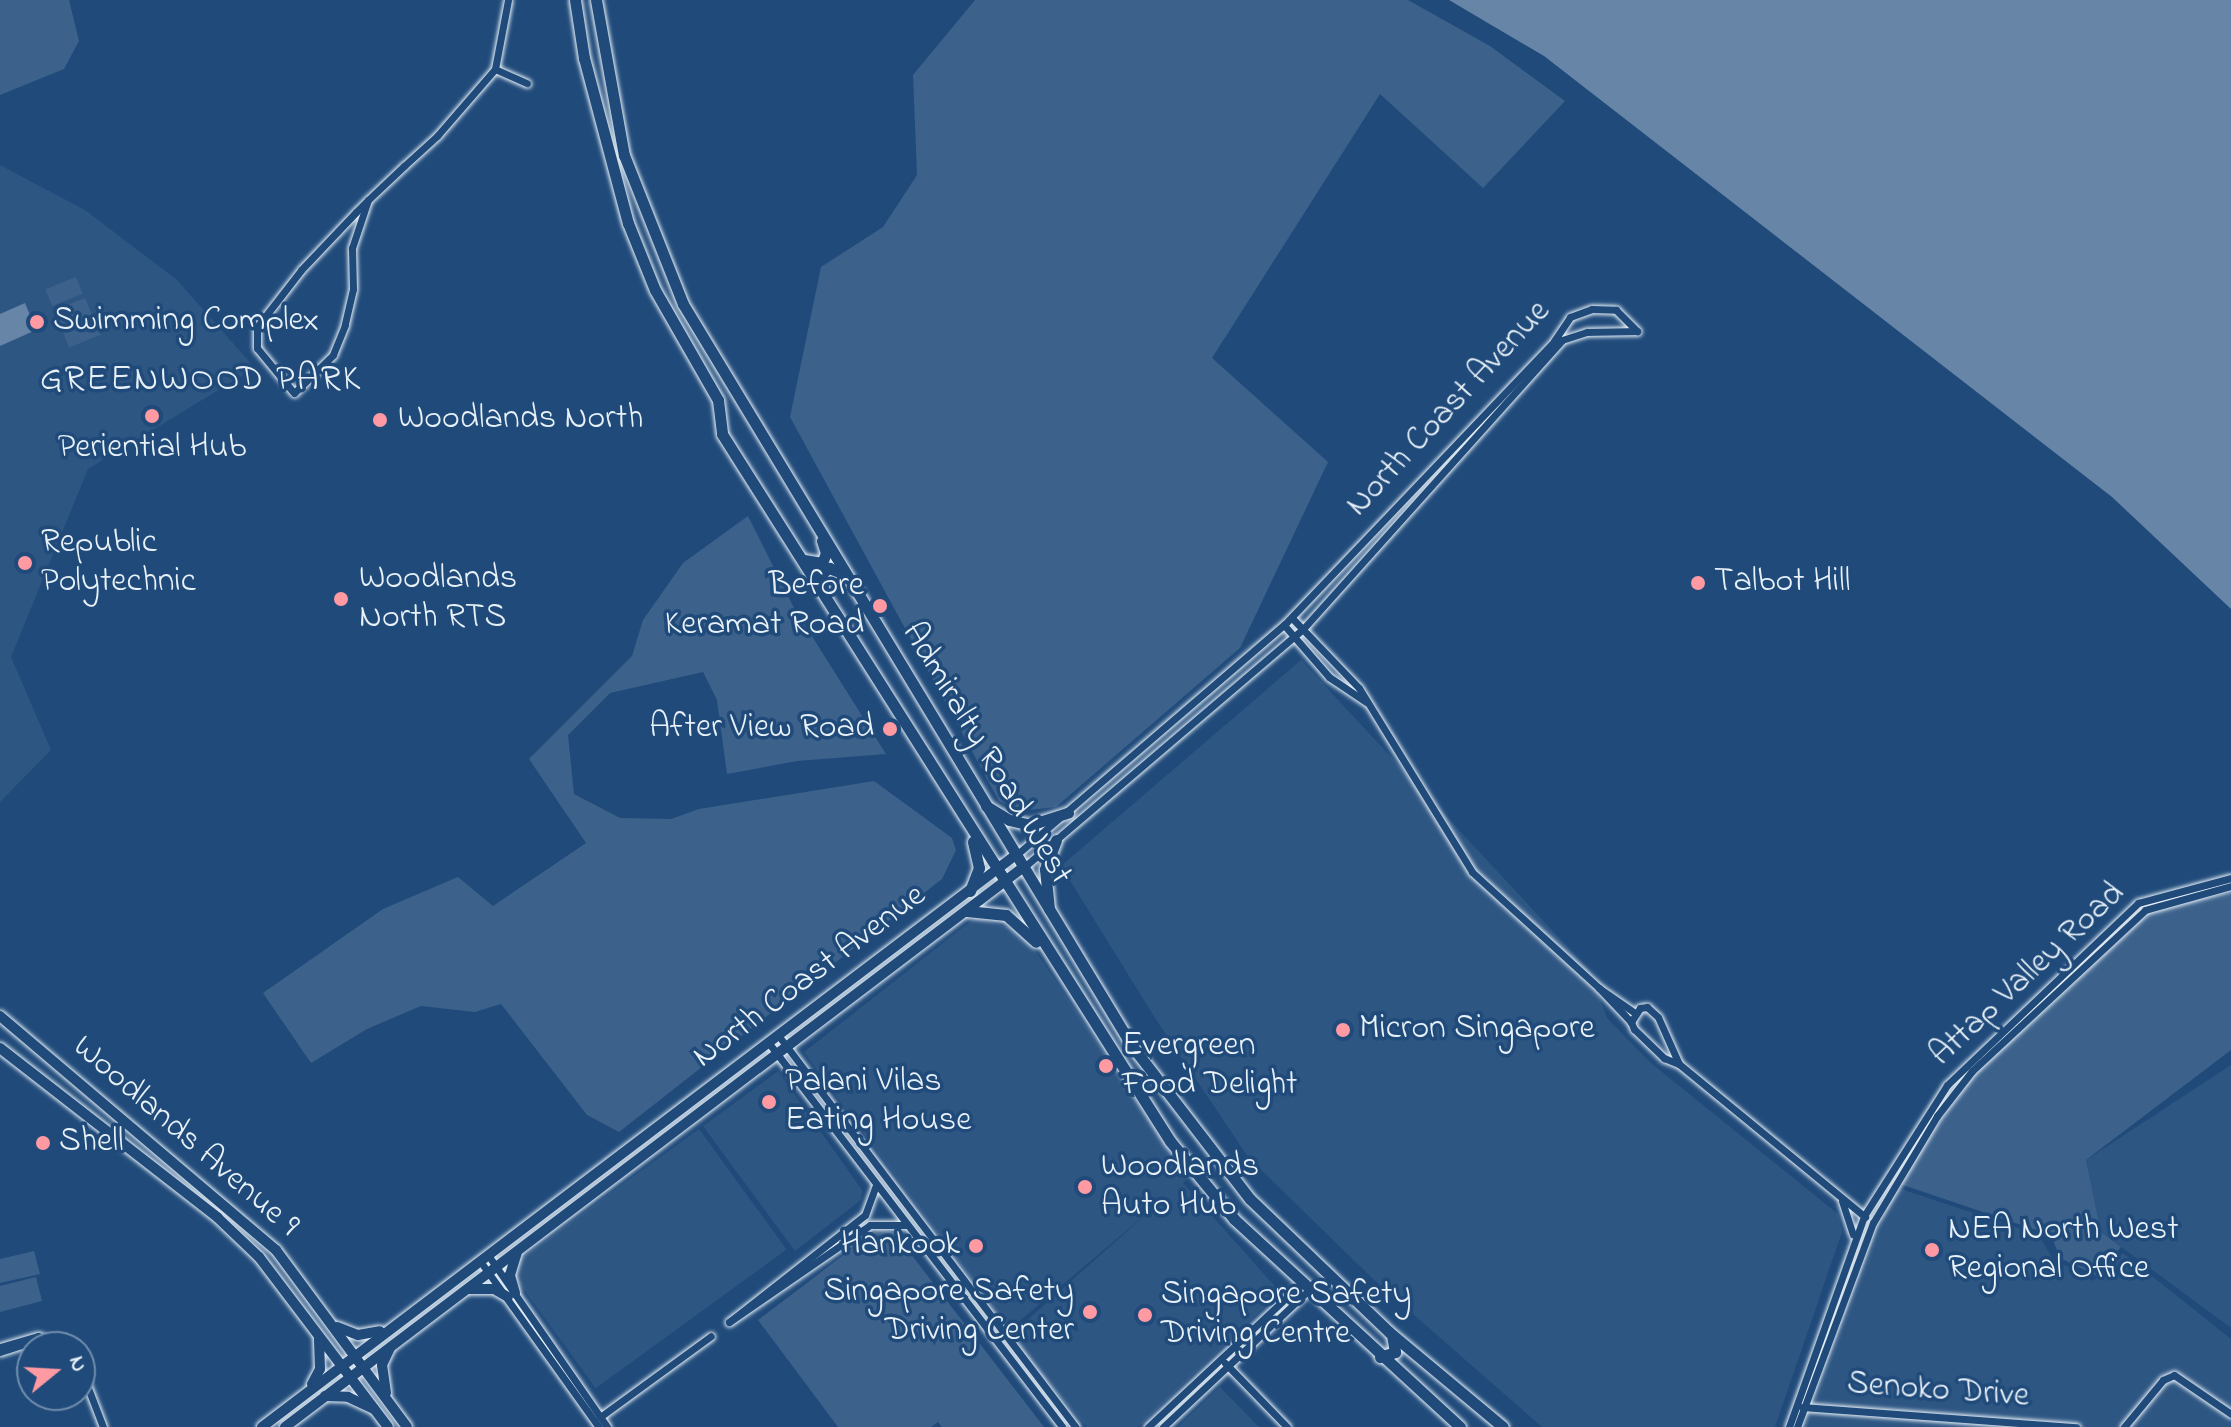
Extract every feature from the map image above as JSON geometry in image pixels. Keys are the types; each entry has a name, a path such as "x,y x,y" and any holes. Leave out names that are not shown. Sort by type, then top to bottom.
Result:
{"main road":[{"name":"Admiralty Road West","path":"575,0 608,154 641,256 718,400 722,434 803,558 1046,950 1170,1141 1234,1219 1304,1288 1460,1427"},
{"name":"Admiralty Road West","path":"596,0 612,109 656,245 699,334 814,518 1013,857 1187,1124 1250,1199 1392,1335 1503,1427"},
{"path":"803,558 813,565 826,553 814,518"},
{"path":"826,597 822,573 838,568 848,576"},
{"path":"982,803 1009,820 1030,825 1068,813"},
{"path":"970,830 979,868 970,891"},
{"path":"1051,916 1045,869 1056,840"},
{"name":"North Coast Avenue","path":"262,1427 311,1385 391,1328 1013,857"},
{"name":"North Coast Avenue","path":"285,1427 362,1364 493,1270 845,1006 1021,869"},
{"path":"967,911 1006,915 1046,950"},
{"name":"Woodlands Avenue 9","path":"3,1020 249,1223 336,1326 407,1427"},
{"name":"Woodlands Avenue 9","path":"0,1048 218,1218 259,1257 388,1427"},
{"path":"88,1118 103,1111 97,1095"},
{"path":"467,1289 494,1289 511,1295 511,1266 520,1247"},
{"path":"336,1326 362,1335 391,1328"},
{"path":"311,1385 321,1356 314,1327"},
{"path":"1380,1357 1395,1352 1392,1335"},
{"path":"391,1404 382,1365 393,1343"},
{"path":"1423,1392 1423,1378 1435,1372"},
{"path":"323,1396 348,1397 374,1409"}],"street":[{"path":"368,200 352,248 353,289 345,325 333,355 294,393 257,348 257,327 368,200 437,136 495,69 508,0"},
{"path":"495,69 527,83"},
{"name":"North Coast Avenue","path":"1013,857 1292,618 1554,341 1570,317 1601,308 1625,318 1637,331 1587,332 1562,340 1294,638 1021,869"},
{"path":"1292,618 1366,702 1472,872 1599,988 1664,1058 1679,1064 1873,1223"},
{"path":"1284,625 1329,677 1351,697 1366,702"},
{"path":"1329,677 1339,668"},
{"name":"Attap Valley Road","path":"1789,1427 1853,1239 1864,1216 1928,1110 1969,1059 2138,903 2231,878"},
{"name":"Attap Valley Road","path":"1797,1427 1873,1223 1937,1116 1972,1071 2145,910 2231,886"},
{"path":"1599,988 1635,1013"},
{"path":"1631,1022 1635,1013 1647,1007 1658,1017 1679,1064"},
{"path":"778,1035 1076,1427"},
{"path":"768,1042 1062,1427"},
{"path":"1928,1110 1937,1116"},
{"path":"876,1185 865,1215 729,1322 870,1225 907,1225"},
{"path":"1841,1199 1853,1239"},
{"path":"484,1258 607,1427"},
{"path":"1166,1424 1193,1391 1304,1288"},
{"path":"511,1295 599,1427"},
{"path":"600,1417 711,1336"},
{"path":"1223,1362 1287,1427"},
{"path":"2124,1427 2163,1380 2174,1375 2231,1414"},
{"path":"1148,1427 1193,1391"},
{"name":"Senoko Drive","path":"1795,1406 2076,1427"},
{"path":"1162,1413 1166,1424"}],"shaded area":[{"path":"0,0 69,0 79,41 64,69 0,95"},
{"path":"975,0 1408,0 1490,46 1565,101 1483,188 1380,94 1212,358 1328,462 1240,648 1056,807 1020,811 999,801 790,417 821,267 883,227 917,175 913,75"},
{"path":"1449,0 2231,0 2231,609 2112,497 1544,56"},
{"name":"Republic Polytechnic","path":"0,165 85,210 177,280 255,368 88,469 11,657 51,750 0,802"},
{"path":"76,277 83,294 52,306 45,289"},
{"path":"85,298 92,315 60,327 53,311"},
{"path":"25,303 36,330 0,346 0,314"},
{"path":"94,318 101,335 69,347 62,331"},
{"path":"748,516 793,606 886,754 797,761 727,774 717,700 703,672 610,693 568,735 574,794 620,818 671,819 699,809 874,781 952,838 956,850 942,879 619,1132 587,1115 501,1004 475,1012 421,1006 367,1029 311,1063 263,993 383,909 458,877 493,906 586,843 529,759 632,656 643,620 683,563"},
{"path":"1301,660 1590,971 1607,1018 1651,1063 1838,1214 1842,1232 1775,1427 1542,1427 1373,1279 1248,1157 1155,1018 1061,866"},
{"path":"2231,893 2231,1050 2086,1160 2101,1232 2121,1247 2097,1276 2060,1258 2051,1235 1897,1183 1979,1066 2155,907"},
{"path":"975,918 1022,931 1188,1178 1183,1183 1280,1292 1138,1427 1087,1427 1008,1337 1151,1210 1009,1330 804,1052"},
{"path":"2231,1065 2231,1328 2101,1232 2086,1160"},
{"path":"778,1071 862,1190 861,1200 795,1251 703,1126"},
{"path":"699,1129 787,1250 596,1388 508,1268"},
{"path":"1895,1187 2039,1235 2052,1258 2093,1281 2123,1253 2231,1339 2231,1427 1805,1427"},
{"path":"878,1229 894,1232 1044,1427 942,1427 938,1422 931,1427 838,1427 758,1320"},
{"path":"34,1251 40,1274 0,1283 0,1259"},
{"path":"36,1277 42,1301 0,1312 0,1286"},
{"path":"1220,1387 1259,1427 1178,1427"}],"place":[{"name":"Swimming Complex","path":"37,322"},
{"name":"Periential Hub","path":"152,416"},
{"name":"Woodlands North","path":"380,420"},
{"name":"Republic Polytechnic","path":"25,563"},
{"name":"Talbot Hill","path":"1698,583"},
{"name":"Woodlands North RTS","path":"341,599"},
{"name":"Before Keramat Road","path":"880,606"},
{"name":"After View Road","path":"890,729"},
{"name":"Micron Singapore","path":"1343,1030"},
{"name":"Evergreen Food Delight","path":"1106,1066"},
{"name":"Palani Vilas Eating House","path":"769,1102"},
{"name":"Shell","path":"43,1143"},
{"name":"Woodlands Auto Hub","path":"1085,1187"},
{"name":"Hankook","path":"976,1246"},
{"name":"NEA North West Regional Office","path":"1932,1250"},
{"name":"Singapore Safety Driving Center","path":"1090,1312"},
{"name":"Singapore Safety Driving Centre","path":"1145,1315"}],"district":[{"name":"GREENWOOD PARK","path":"201,381"}]}
